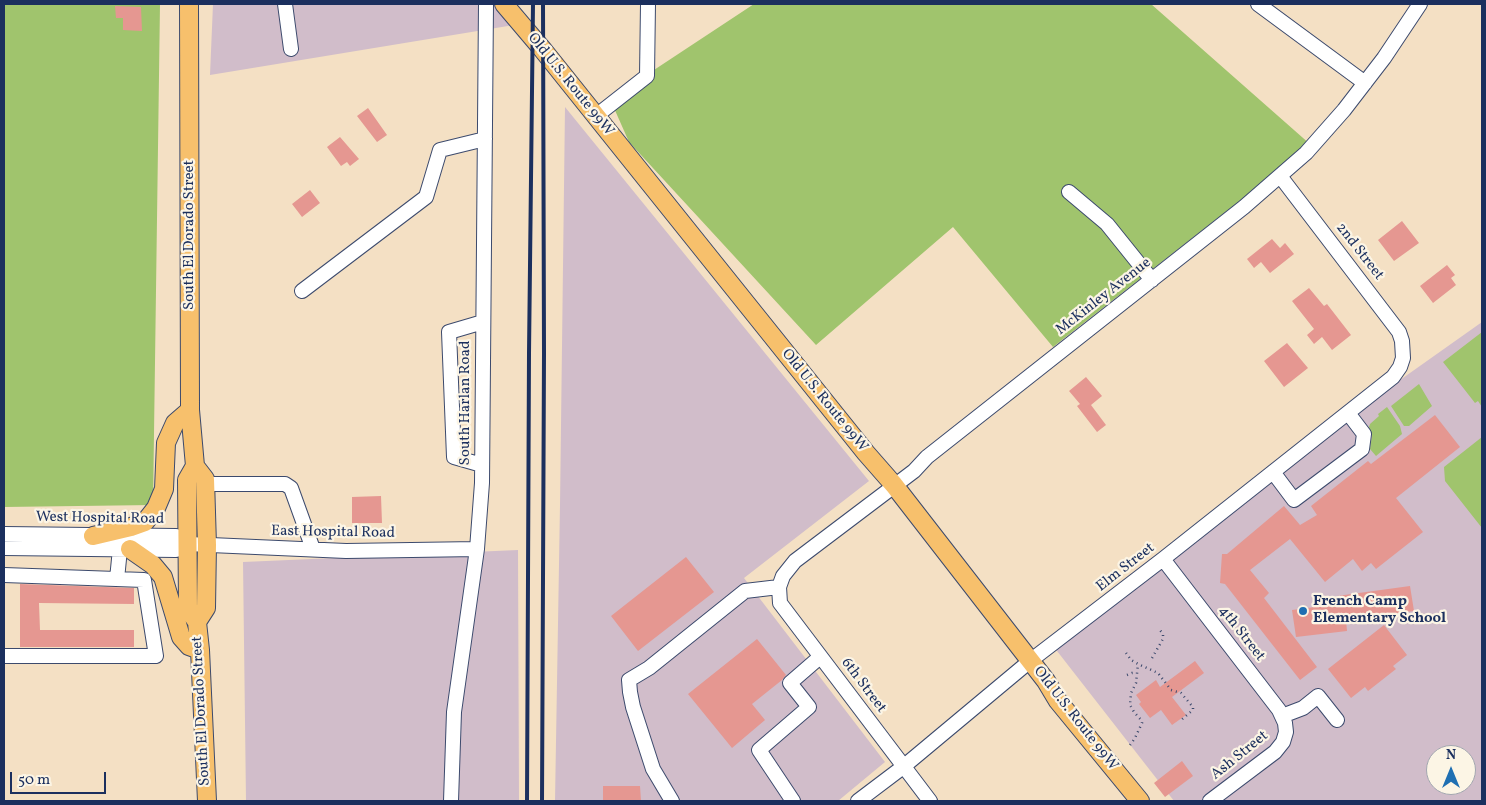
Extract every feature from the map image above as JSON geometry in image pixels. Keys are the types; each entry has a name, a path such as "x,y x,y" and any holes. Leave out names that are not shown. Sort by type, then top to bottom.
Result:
{"main road":[{"name":"South El Dorado Street","path":"189,4 190,410 195,466 205,478 207,545 206,608 198,622"},
{"name":"Old U.S. Route 99W","path":"504,4 866,453 894,484 1046,681 1058,700 1140,801"},
{"path":"93,536 145,522 156,508 164,490 166,443 175,423 190,410"},
{"name":"South El Dorado Street","path":"195,466 187,480 188,608 198,622 207,801"},
{"path":"125,549 153,565 163,577 181,638 190,646 200,650"}],"street":[{"path":"285,4 291,49"},
{"name":"South Harlan Road","path":"451,801 454,712 477,549 482,465 486,4"},
{"path":"596,116 647,76 648,4"},
{"path":"1258,4 1365,83"},
{"name":"McKinley Avenue","path":"779,587 783,576 795,561 894,484 914,471 927,458 1244,207 1306,153 1365,83 1420,4"},
{"path":"302,291 426,197 440,150 485,138"},
{"name":"2nd Street","path":"1280,176 1399,332 1403,353"},
{"path":"1069,192 1107,224 1152,280"},
{"path":"482,465 454,457 449,332 483,322"},
{"name":"Elm Street","path":"858,801 903,768 1030,661 1163,559 1393,377 1400,366 1403,353"},
{"path":"1273,472 1294,500 1362,449 1364,434 1348,413"},
{"path":"205,484 285,484 291,488 313,549"},
{"name":"West Hospital Road","path":"4,534 176,536 188,544 176,550 4,548"},
{"name":"East Hospital Road","path":"188,544 346,551 477,549"},
{"path":"117,579 125,549"},
{"name":"4th Street","path":"1163,559 1279,710 1285,723 1286,732"},
{"path":"4,576 144,580 156,656 4,656"},
{"path":"672,801 653,769 633,706 629,680 649,668 744,591 779,587"},
{"name":"6th Street","path":"779,587 780,603 903,768 930,801"},
{"path":"793,801 759,750 809,707 790,683 820,657"},
{"path":"1282,716 1303,708 1318,696 1337,720"},
{"name":"Ash Street","path":"1210,801 1275,752 1283,742 1286,732"}],"path":[{"path":"1152,658 1162,642 1163,637 1159,629"},
{"path":"1126,653 1138,664 1158,673 1171,690 1181,693 1193,706 1194,710 1180,721"},
{"path":"1130,745 1142,724 1142,721 1130,705 1131,693 1136,683 1138,664"},
{"path":"1127,675 1136,673"}],"shaded area":[{"path":"213,4 515,4 514,25 210,75"},
{"path":"565,107 869,481 744,578 885,762 838,801 555,801"},
{"path":"1482,322 1482,801 1174,801 1050,642 1273,470"},
{"path":"518,550 519,801 246,801 243,562"}],"green space":[{"path":"4,4 160,4 153,505 4,507"},
{"path":"754,4 1151,4 1311,145 1053,347 953,227 816,345 629,142 610,99"},
{"path":"1482,332 1482,407 1478,401 1475,403 1443,362"},
{"path":"1419,384 1432,406 1409,426 1404,426 1391,406"},
{"path":"1387,407 1400,426 1402,434 1376,456 1370,449 1372,435 1369,427 1379,416 1378,414"},
{"path":"1482,437 1482,528 1445,481 1444,467"}],"building":[{"path":"115,6 141,7 142,31 123,30 123,18 116,18"},
{"path":"368,108 387,135 377,142 357,116"},
{"path":"340,137 359,159 350,166 347,162 341,166 327,147"},
{"path":"310,190 320,203 302,217 292,204"},
{"path":"1402,221 1419,243 1394,261 1378,240"},
{"path":"1272,239 1280,248 1285,243 1294,254 1270,273 1261,262 1254,268 1247,259"},
{"path":"1447,265 1455,275 1451,278 1456,285 1433,303 1420,286"},
{"path":"1309,288 1324,306 1327,304 1351,335 1332,350 1322,337 1314,344 1307,335 1314,329 1292,301"},
{"path":"1287,343 1308,368 1284,387 1264,361"},
{"path":"1086,377 1102,396 1091,405 1106,425 1097,432 1077,406 1080,404 1069,391"},
{"path":"1435,415 1460,447 1396,498 1423,532 1376,569 1371,563 1362,571 1353,559 1325,582 1290,539 1250,570 1269,593 1264,598 1317,667 1300,680 1225,584 1220,583 1222,554 1227,554 1284,506 1300,525 1317,515 1311,506 1368,461 1371,464"},
{"path":"381,496 382,523 352,523 352,497"},
{"path":"686,557 714,592 638,651 611,616"},
{"path":"20,584 134,588 134,604 39,603 40,630 134,630 134,647 20,647"},
{"path":"1410,586 1414,611 1346,620 1347,631 1296,637 1292,610 1338,604 1337,596"},
{"path":"1384,625 1407,655 1393,666 1396,669 1368,691 1365,687 1351,698 1328,669"},
{"path":"757,639 786,675 752,704 765,720 732,748 688,694"},
{"path":"1195,661 1204,673 1172,697 1186,715 1172,725 1161,710 1150,718 1139,704 1141,702 1136,695 1156,680 1160,687"},
{"path":"1182,761 1193,776 1165,797 1154,783"},
{"path":"603,786 640,786 641,801 603,801"}],"railway":[{"path":"527,801 533,4"},
{"path":"542,801 543,4"}],"place":[{"name":"French Camp Elementary School","path":"1303,611"}]}
